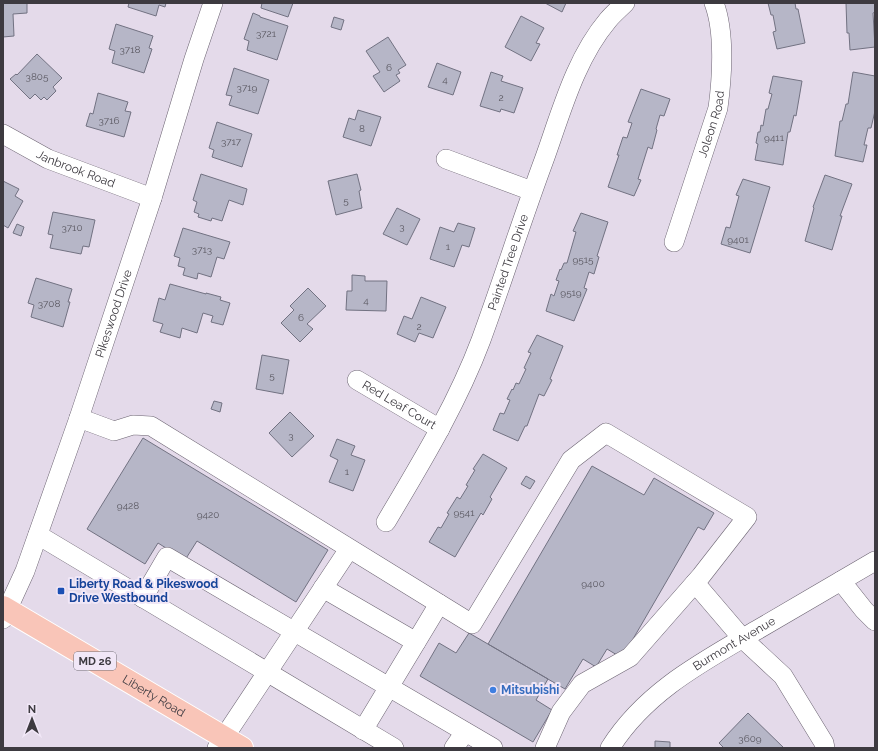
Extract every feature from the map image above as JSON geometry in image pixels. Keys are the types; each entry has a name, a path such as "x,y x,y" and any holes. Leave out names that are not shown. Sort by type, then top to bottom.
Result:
{"main road":[{"name":"Liberty Road","path":"5,612 220,742 242,748"}],"street":[{"name":"Pikeswood Drive","path":"5,612 25,571 79,418 152,198 194,59 213,3"},
{"name":"Painted Tree Drive","path":"386,522 440,429 462,386 480,341 574,76 589,48 604,26 625,3"},
{"name":"Joleon Road","path":"674,242 718,108 721,86 721,56 720,31 714,3"},
{"name":"Janbrook Road","path":"3,134 48,159 152,198"},
{"path":"446,159 532,191"},
{"name":"Red Leaf Court","path":"357,380 440,429"},
{"path":"79,418 114,431 133,425 151,426 472,624 571,460 606,433 747,517 695,583 630,657 582,684 561,712 545,748"},
{"path":"38,535 394,748"},
{"path":"220,742 349,549"},
{"path":"143,598 167,558 493,748"},
{"name":"Burmont Avenue","path":"610,748 638,712 676,679 742,638 875,561"},
{"path":"841,581 864,610 875,621"},
{"path":"695,583 742,638 783,676 824,743 825,748"},
{"path":"323,588 416,642"},
{"path":"363,730 438,604"},
{"path":"454,748 465,732"}],"building":[{"path":"3,3 27,3 27,13 13,14 14,36 3,37"},
{"path":"129,3 166,3 165,7 159,5 156,16 128,7"},
{"path":"262,3 293,3 288,17 261,8"},
{"path":"545,3 566,3 562,12"},
{"path":"768,3 795,3 796,9 798,9 805,43 777,49 773,32 776,31 773,15 771,15"},
{"path":"846,3 875,3 875,12 873,13 875,47 850,50 849,33 847,33"},
{"path":"253,13 260,17 288,26 277,60 247,50 249,41 244,39"},
{"path":"521,16 544,28 536,43 540,44 531,61 505,47"},
{"path":"334,17 344,20 341,30 331,27"},
{"path":"116,24 153,36 149,48 152,49 144,73 112,63 115,51 109,49"},
{"path":"388,37 406,65 398,70 400,73 396,75 400,81 384,92 373,76 380,72 366,51"},
{"path":"37,54 62,78 53,87 56,91 47,100 44,97 41,100 35,94 30,99 10,79 16,74 17,75"},
{"path":"437,63 461,72 453,95 428,87"},
{"path":"234,68 269,80 258,114 229,105 232,96 226,95"},
{"path":"491,72 503,76 501,81 523,88 514,113 501,109 500,112 480,106"},
{"path":"853,72 875,76 875,111 871,128 868,128 864,145 867,145 863,162 835,156 840,121 842,121 846,104 848,104"},
{"path":"773,76 802,81 796,116 794,115 790,132 788,132 783,165 755,160 758,144 756,143 758,132 760,132 761,125 763,126 766,109 768,109 772,94 769,93"},
{"path":"641,89 670,99 664,116 660,115 652,149 648,147 638,179 641,180 634,196 608,187 619,155 617,155 623,137 627,138 632,123 628,122"},
{"path":"98,93 128,102 125,111 131,112 124,137 86,126 90,113 93,114"},
{"path":"358,110 381,117 371,146 343,137 349,118 355,120"},
{"path":"217,122 252,134 242,167 212,157 214,150 209,148"},
{"path":"201,174 247,189 243,205 229,200 222,221 212,218 211,221 198,217 199,214 194,212 197,202 193,200"},
{"path":"357,174 361,190 359,191 362,208 336,215 328,181"},
{"path":"825,175 852,184 840,216 842,216 832,250 805,241 814,208 813,207"},
{"path":"743,179 770,187 750,253 721,244 726,227 730,228 739,196 736,195"},
{"path":"3,181 19,189 15,196 23,201 8,228 3,225"},
{"path":"397,208 420,219 407,245 383,234"},
{"path":"53,212 95,220 89,247 83,246 81,254 50,248 53,235 48,234"},
{"path":"581,213 608,222 597,256 599,257 594,274 589,272 584,288 587,289 574,321 546,311 551,294 554,296 559,281 556,280 560,269 561,270 564,263 567,263 576,232 573,231"},
{"path":"458,223 475,228 469,247 462,245 454,267 430,259 440,227 454,232"},
{"path":"17,224 24,227 21,236 13,233"},
{"path":"183,228 230,242 224,259 217,257 211,277 198,273 197,279 183,275 185,268 178,266 180,258 174,256"},
{"path":"352,275 365,276 365,281 387,281 386,311 346,310 347,291 352,291"},
{"path":"36,278 72,289 63,327 31,317 34,305 28,303"},
{"path":"170,284 221,297 220,300 230,303 223,325 211,322 213,316 203,313 197,333 182,328 180,338 160,332 163,324 153,321 159,298 165,300"},
{"path":"308,288 326,306 307,324 313,329 300,342 281,323 294,310 290,306"},
{"path":"421,297 446,307 433,338 419,333 415,342 397,334 404,316 412,319"},
{"path":"537,335 563,346 550,379 552,380 544,396 539,394 527,426 525,426 518,441 493,430 500,413 504,414 510,400 507,399 512,389 513,390 516,383 519,384 526,369 524,368 531,353 528,352"},
{"path":"262,355 289,360 283,394 256,389"},
{"path":"214,401 222,403 220,412 211,409"},
{"path":"290,412 314,436 292,457 269,433"},
{"path":"143,438 328,550 296,602 197,541 185,560 158,543 145,564 87,529"},
{"path":"337,439 355,446 351,455 365,460 353,491 329,482 338,460 330,456"},
{"path":"483,454 507,468 490,497 492,499 483,515 481,513 455,557 429,542 438,527 441,528 449,514 447,513 457,497 460,499 468,486 466,485 475,470 473,469"},
{"path":"592,466 644,495 654,478 714,513 704,530 698,527 622,658 607,649 596,667 583,659 565,689 488,644"},
{"path":"526,476 535,481 530,489 521,484"},
{"name":"Mitsubishi","path":"469,633 548,679 536,700 552,710 533,742 420,676 439,643 456,653"},
{"path":"748,713 784,748 724,748 719,743"},
{"path":"655,741 670,742 670,748 655,748"}],"place":[{"name":"Liberty Road & Pikeswood Drive Westbound","path":"61,591"},
{"name":"Mitsubishi","path":"493,690"}]}
